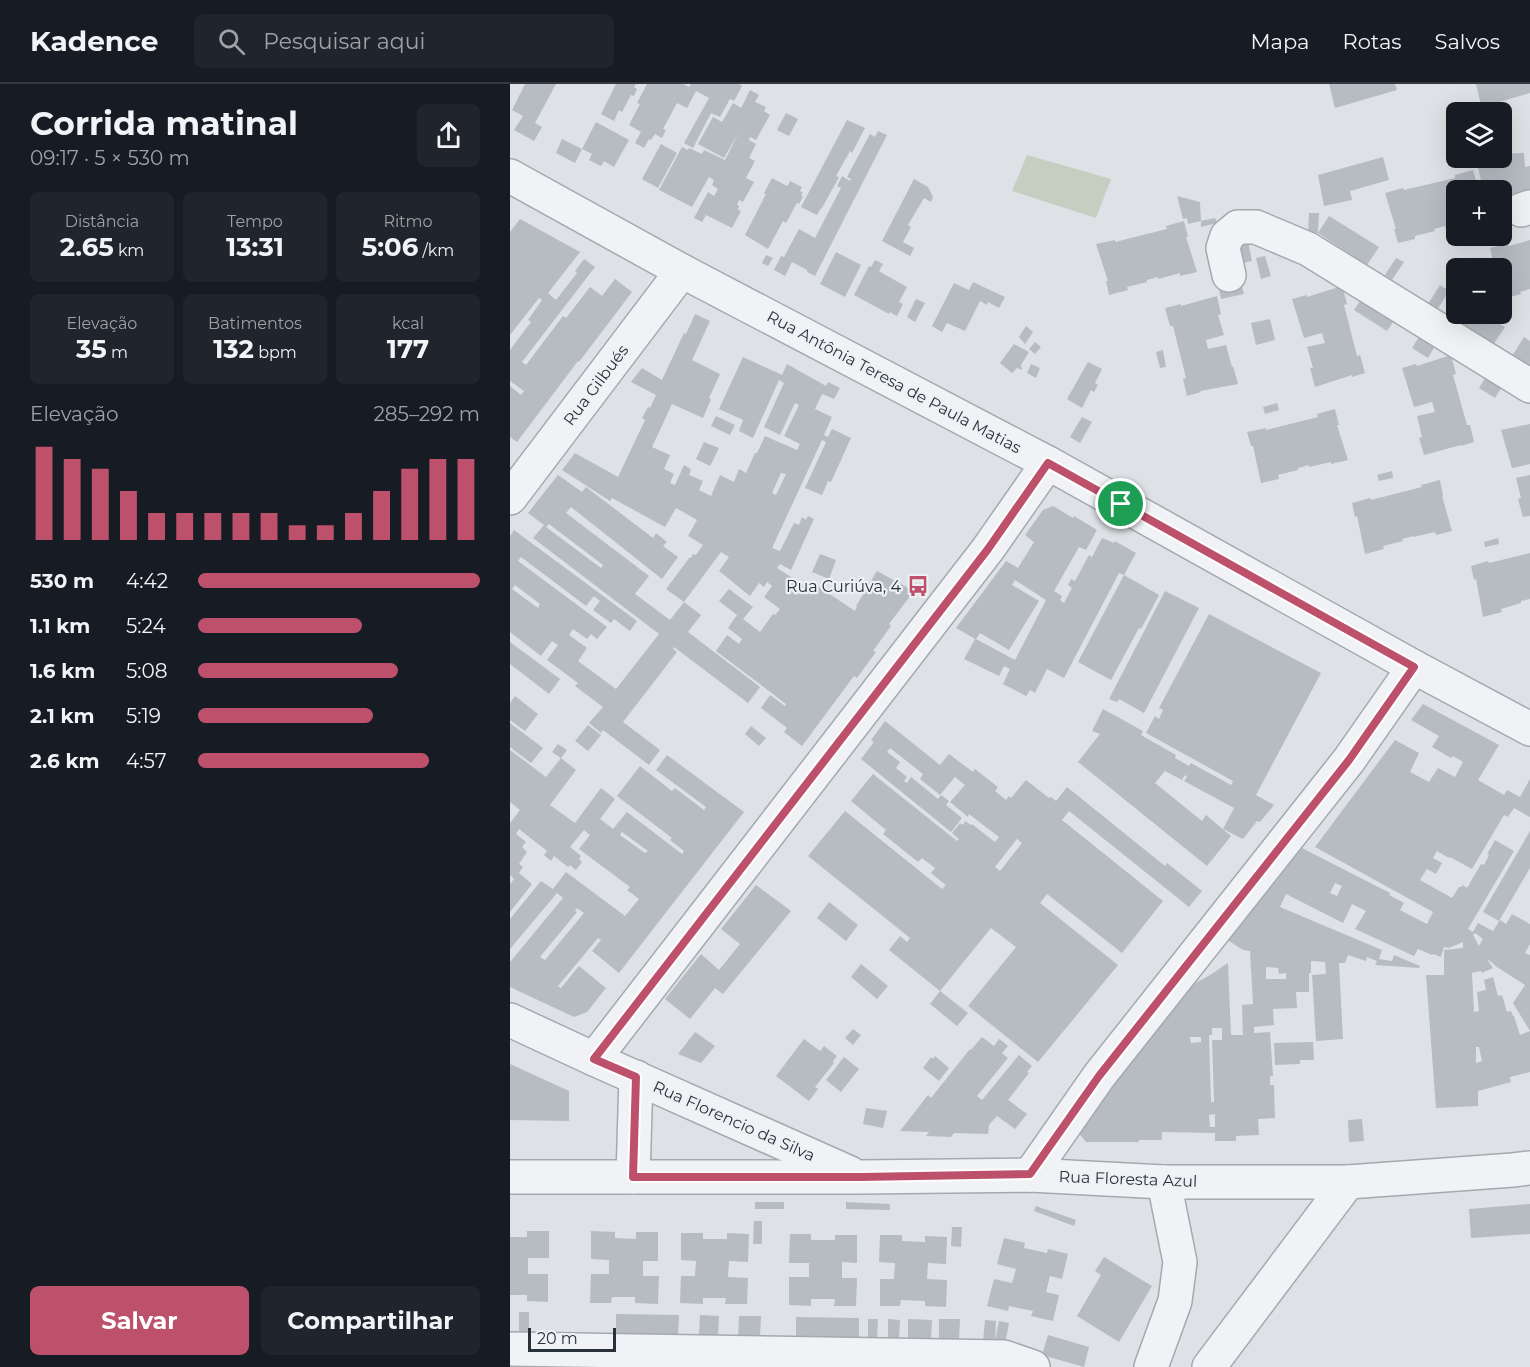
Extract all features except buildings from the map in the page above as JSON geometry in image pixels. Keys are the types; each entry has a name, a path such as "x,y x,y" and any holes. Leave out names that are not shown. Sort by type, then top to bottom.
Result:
{"street":[{"name":"Rua Antônia Teresa de Paula Matias","path":"510,176 682,271 1048,463 1530,729"},
{"path":"1229,275 1223,248 1227,236 1238,227 1256,227 1308,249 1530,386"},
{"name":"Rua Gilbués","path":"510,498 682,271"},
{"path":"594,1059 981,559 1048,463"},
{"path":"1030,1174 1099,1076 1349,760 1414,667"},
{"name":"Rua Florencio da Silva","path":"510,1020 860,1177"},
{"path":"633,1177 636,1077"},
{"name":"Rua Floresta Azul","path":"510,1177 860,1177 1030,1174 1164,1182 1348,1182 1530,1168"},
{"path":"1151,1367 1175,1301 1180,1262 1164,1182"},
{"path":"1209,1367 1348,1182"},
{"path":"510,1349 1004,1357 1033,1367"}],"green space":[{"path":"1027,155 1111,179 1096,218 1012,191"}],"place":[{"name":"Rua Curiúva, 4","path":"918,586"}],"route":[{"path":"1048,463 1121,504 1414,667 1349,760 1099,1076 1030,1174 633,1177 636,1077 594,1059 988,549 1048,463"}]}
